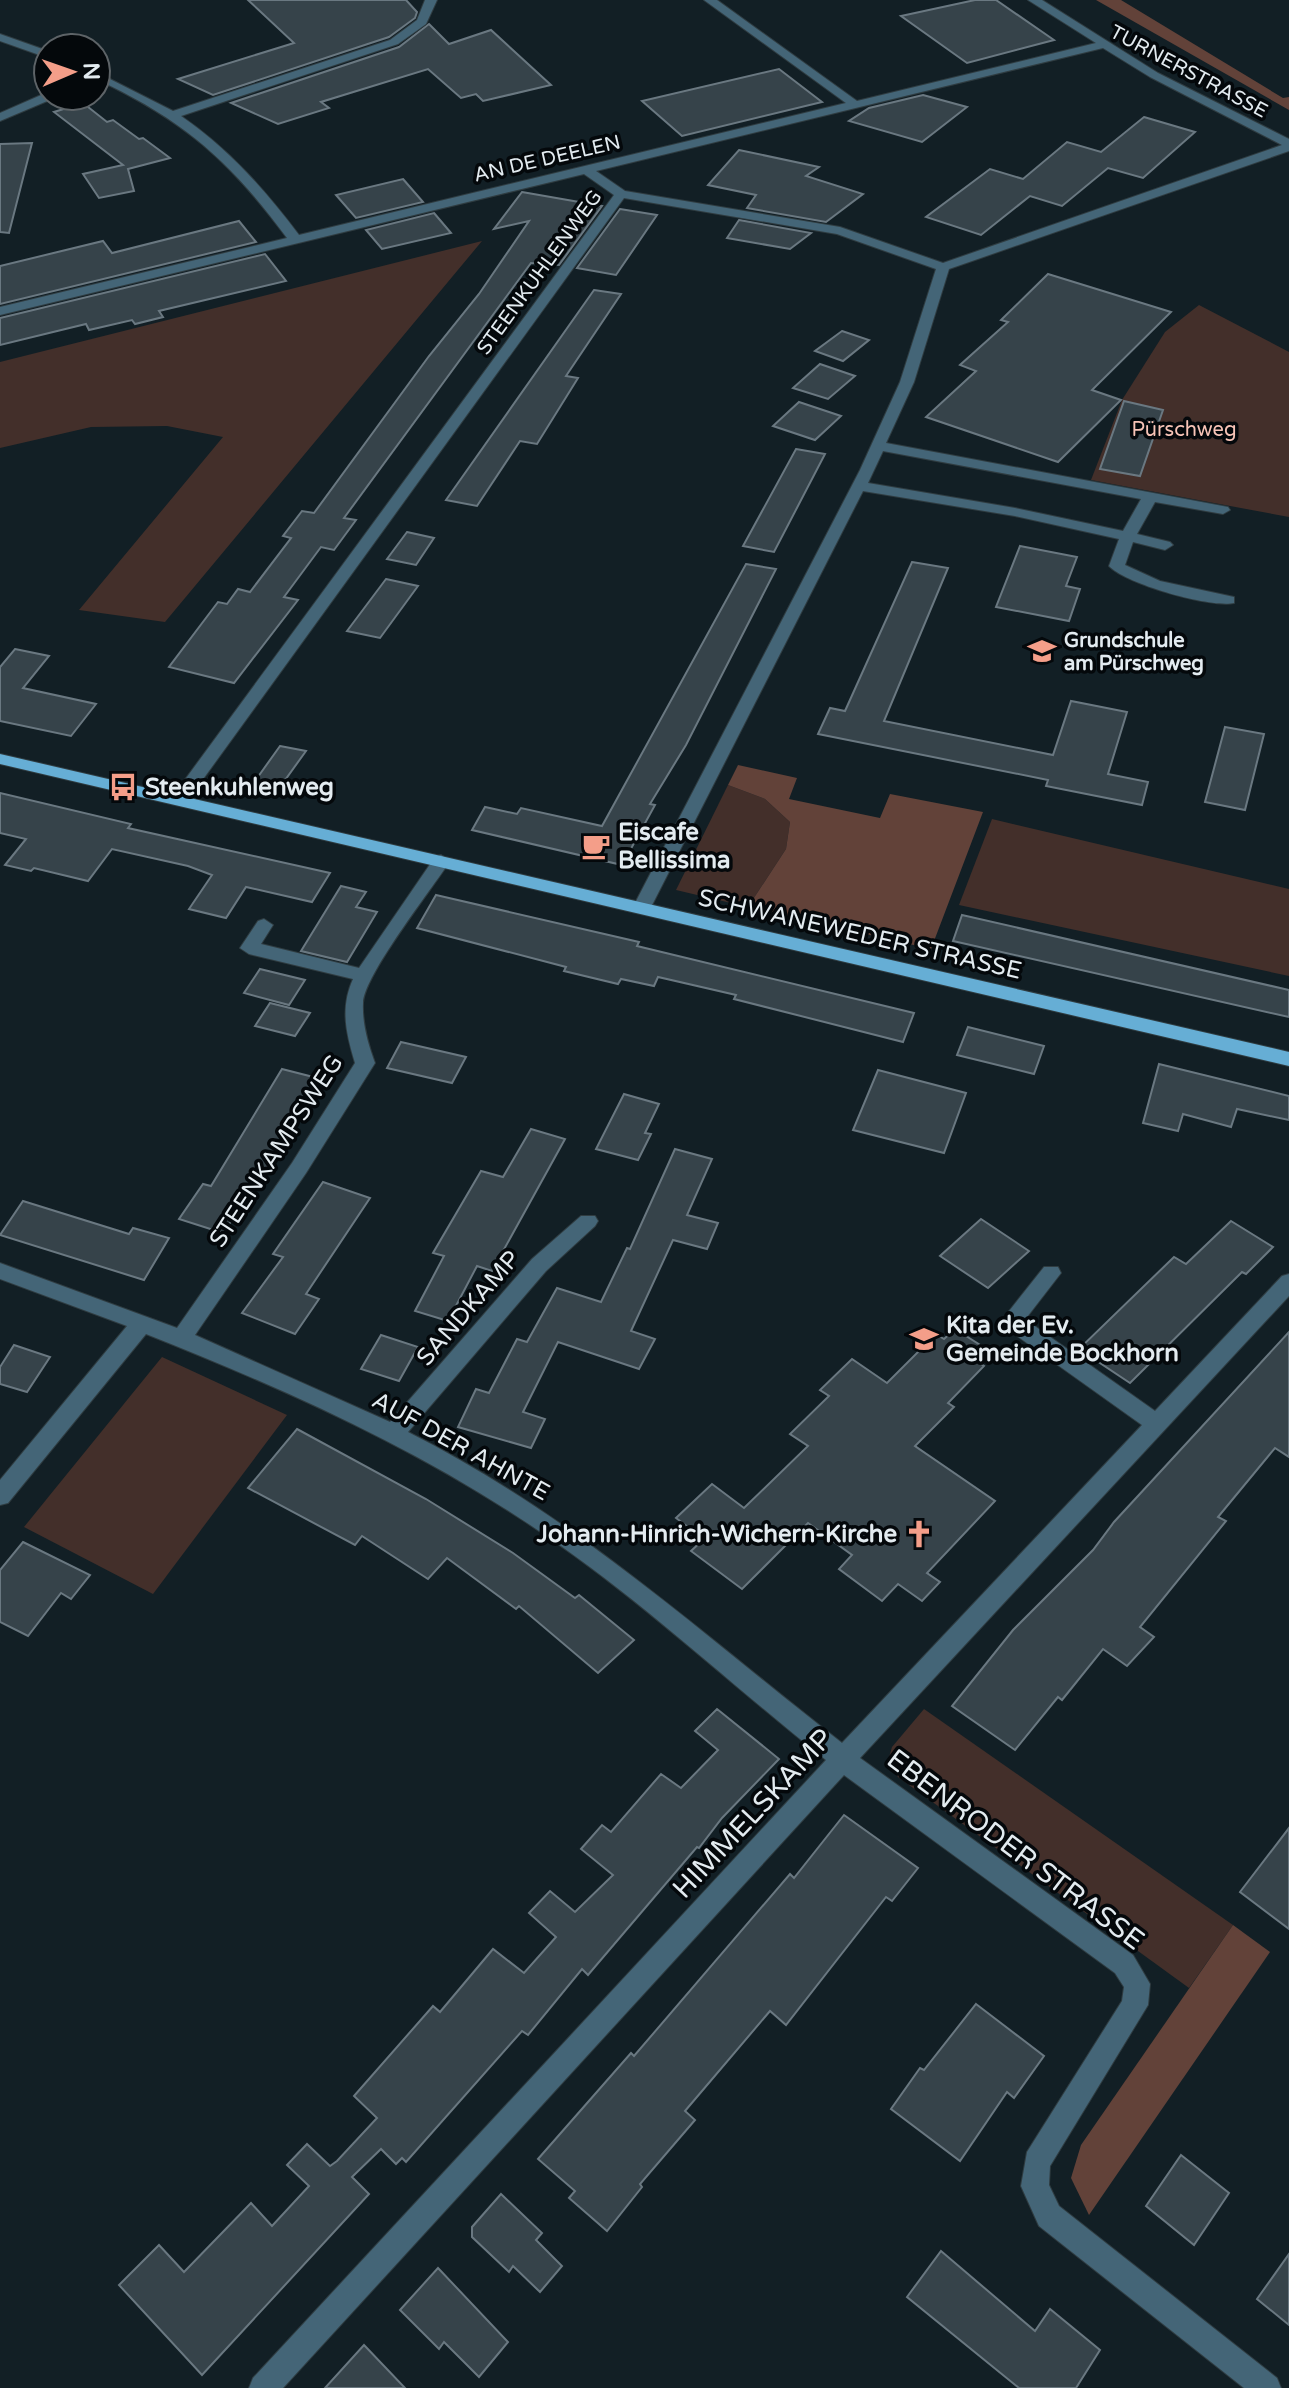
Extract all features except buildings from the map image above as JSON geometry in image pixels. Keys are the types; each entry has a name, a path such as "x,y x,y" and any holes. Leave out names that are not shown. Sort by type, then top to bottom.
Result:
{"main road":[{"name":"SCHWANEWEDER STRASSE","path":"0,759 1289,1059"}],"street":[{"path":"171,115 386,46 410,33 422,22 431,0"},
{"path":"710,0 854,104"},
{"name":"TURNERSTRASSE","path":"1034,0 1103,45 1289,146"},
{"path":"0,37 32,49"},
{"name":"AN DE DEELEN","path":"0,311 1103,45"},
{"path":"112,84 171,115 209,142 244,174 295,239"},
{"path":"0,117 32,103"},
{"path":"586,170 621,194 840,231 943,267 1289,146"},
{"name":"STEENKUHLENWEG","path":"179,800 621,194"},
{"path":"642,907 878,446 907,382 943,267"},
{"path":"878,446 1223,510"},
{"path":"859,486 1015,512 1165,545"},
{"path":"1150,497 1127,538 1117,566 1124,573 1228,600"},
{"name":"STEENKAMPSWEG","path":"182,1337 299,1168 365,1063 357,1038 353,1000 364,975 441,861"},
{"path":"264,925 249,948 364,975"},
{"name":"SANDKAMP","path":"393,1434 539,1265 588,1221"},
{"name":"AUF DER AHNTE","path":"0,1271 182,1337 393,1434 485,1484 595,1556 843,1759"},
{"path":"1051,1273 1016,1315 1020,1327 1157,1424"},
{"name":"HIMMELSKAMP","path":"263,2388 843,1759 1289,1282"},
{"path":"0,1496 143,1322"},
{"name":"EBENRODER STRASSE","path":"843,1759 1124,1964 1137,1984 1135,2005 1037,2162 1035,2186 1049,2216 1267,2388"}],"green space":[{"path":"482,241 165,622 79,610 223,437 167,426 91,427 0,448 0,362"},
{"name":"Pürschweg","path":"1199,305 1289,352 1289,517 1091,480 1122,400 1165,332"},
{"path":"728,785 765,799 790,822 786,849 748,907 676,890"},
{"path":"992,819 1289,889 1289,976 959,905"},
{"path":"162,1357 287,1415 153,1594 24,1527"},
{"path":"924,1709 1233,1925 1189,1988 898,1777 888,1761 892,1747"}],"shaded area":[{"path":"1096,0 1121,0 1283,98 1289,97 1289,110"},
{"path":"738,765 797,778 789,799 880,818 890,794 983,812 931,949 748,907 786,849 790,822 765,799 728,785"},
{"path":"1233,1925 1270,1952 1089,2215 1071,2178 1081,2145"}],"place":[{"name":"Grundschule am Pürschweg","path":"1042,651"},
{"name":"Steenkuhlenweg","path":"123,787"},
{"name":"Eiscafe Bellissima","path":"596,846"},
{"name":"Kita der Ev. Gemeinde Bockhorn","path":"924,1339"},
{"name":"Johann-Hinrich-Wichern-Kirche","path":"919,1534"}]}
